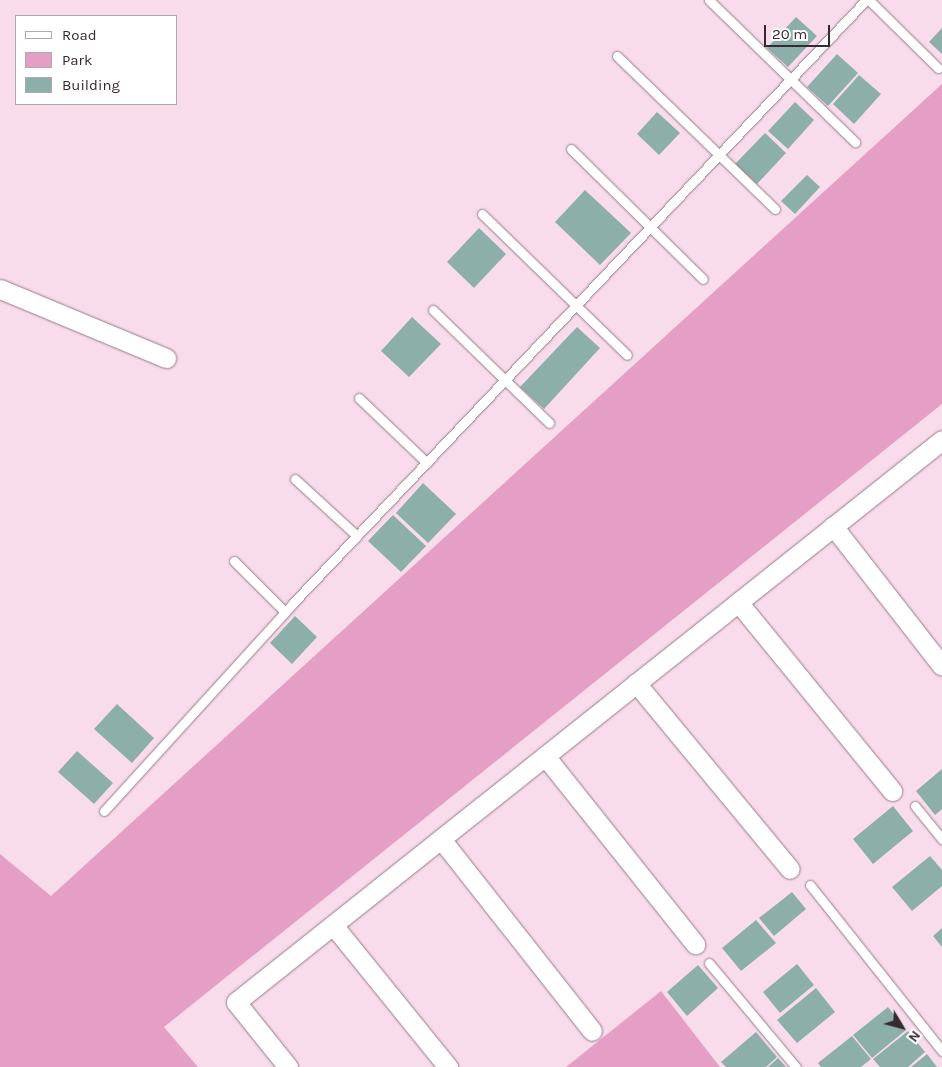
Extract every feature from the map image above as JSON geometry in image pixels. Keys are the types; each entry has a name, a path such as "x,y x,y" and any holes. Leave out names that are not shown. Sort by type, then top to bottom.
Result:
{"street":[{"path":"0,288 166,358"},
{"path":"288,1067 236,1002 942,440"},
{"path":"833,526 942,666"},
{"path":"738,602 892,790"},
{"path":"636,684 790,869"},
{"path":"545,756 695,944"},
{"path":"440,839 592,1031"},
{"path":"333,925 448,1067"}],"lane":[{"path":"709,0 790,81 855,142"},
{"path":"104,811 285,612 867,0 938,68"},
{"path":"617,56 775,209"},
{"path":"571,149 703,279"},
{"path":"482,214 576,308 627,355"},
{"path":"434,310 505,382 549,423"},
{"path":"359,398 427,463"},
{"path":"295,479 357,536"},
{"path":"234,561 285,612"},
{"path":"915,806 942,839"},
{"path":"810,885 942,1052"},
{"path":"709,963 796,1067"}],"green space":[{"path":"942,84 942,404 164,1027 198,1067 0,1067 0,854 51,896"},
{"path":"661,991 720,1067 566,1067"}],"building":[{"path":"796,17 817,36 788,67 767,48"},
{"path":"942,28 942,54 929,42"},
{"path":"837,54 858,73 828,106 807,87"},
{"path":"859,75 881,94 854,124 833,104"},
{"path":"795,102 814,120 788,149 768,131"},
{"path":"657,112 680,133 659,155 637,134"},
{"path":"765,133 786,153 757,184 735,164"},
{"path":"807,175 820,187 795,214 781,201"},
{"path":"585,190 631,233 600,265 555,222"},
{"path":"479,228 506,254 474,288 447,262"},
{"path":"412,317 441,344 409,377 381,351"},
{"path":"577,327 600,348 544,409 520,387"},
{"path":"423,483 456,514 428,543 396,513"},
{"path":"393,515 426,546 401,572 368,541"},
{"path":"295,616 317,637 292,664 270,643"},
{"path":"117,704 154,738 132,763 94,729"},
{"path":"77,751 113,783 94,804 58,772"},
{"path":"942,769 942,809 935,815 916,791"},
{"path":"893,806 913,831 873,864 853,839"},
{"path":"930,856 942,870 942,886 912,911 892,887"},
{"path":"792,892 806,909 774,936 759,918"},
{"path":"756,920 776,943 741,971 722,948"},
{"path":"942,928 942,947 933,936"},
{"path":"797,964 814,985 780,1013 763,992"},
{"path":"698,965 718,988 687,1016 667,992"},
{"path":"816,988 835,1012 797,1043 777,1020"},
{"path":"888,1007 906,1030 872,1058 853,1035"},
{"path":"908,1031 925,1052 908,1067 880,1067 873,1059"},
{"path":"756,1032 777,1057 766,1067 726,1067 721,1062"},
{"path":"852,1036 871,1059 861,1067 821,1067 818,1063"},
{"path":"927,1054 937,1067 911,1067"},
{"path":"778,1058 786,1067 768,1067"}]}
